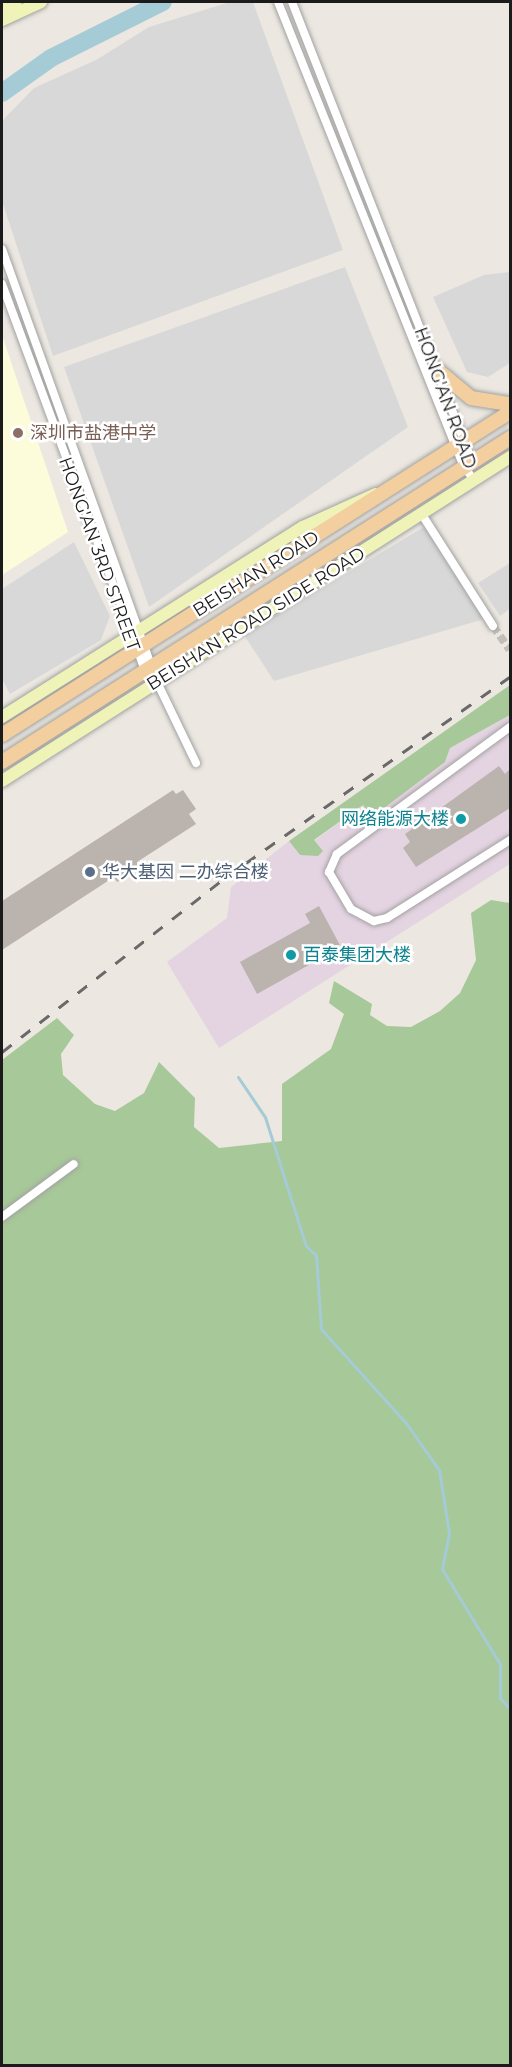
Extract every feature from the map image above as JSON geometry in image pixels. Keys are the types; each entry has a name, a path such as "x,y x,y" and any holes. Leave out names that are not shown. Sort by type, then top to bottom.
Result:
{"main road":[{"path":"436,369 471,398 510,404"},
{"name":"BEISHAN ROAD","path":"2,735 510,412"},
{"name":"BEISHAN ROAD","path":"2,762 510,438"}],"street":[{"path":"2,8 16,2"},
{"path":"2,20 41,2"},
{"name":"HONG'AN ROAD","path":"278,2 474,480"},
{"name":"HONG'AN ROAD","path":"292,2 436,369 460,444"},
{"name":"HONG'AN 3RD STREET","path":"2,249 133,632"},
{"name":"HONG'AN 3RD STREET","path":"2,284 147,669 157,682 196,763"},
{"name":"BEISHAN ROAD SIDE ROAD","path":"2,781 510,457"},
{"path":"2,717 133,632 320,517 387,490"},
{"path":"421,513 493,626"},
{"path":"510,727 337,854 328,872 351,909 374,921 387,918 510,840"},
{"path":"2,1217 74,1164"}],"shaded area":[{"path":"230,2 253,2 343,250 53,356 2,201 2,121 34,88 96,60 149,27"},
{"path":"345,267 408,427 149,607 64,367"},
{"path":"510,272 510,363 488,377 467,372 433,297 484,275"},
{"name":"深圳市盐港中学","path":"2,335 68,532 2,575"},
{"path":"424,527 484,619 274,681 244,635"},
{"path":"74,542 110,616 101,640 10,694 2,679 2,589"},
{"path":"510,563 510,609 500,616 478,583"},
{"path":"510,685 510,715 450,748 445,762 372,817 363,805 314,840 323,851 318,856 300,855 289,841"},
{"path":"510,715 510,864 219,1048 167,962 227,918 231,887 289,841 300,855 323,851 314,841 363,805 372,816 445,762 450,748"},
{"path":"491,900 510,903 510,2065 2,2066 2,1060 57,1018 74,1035 61,1054 63,1075 95,1104 115,1111 144,1093 159,1062 195,1098 194,1127 219,1148 282,1141 282,1084 331,1049 344,1014 329,1003 334,981 372,1004 370,1015 387,1026 411,1027 440,1011 460,993 476,960 471,913"}],"building":[{"name":"网络能源大楼","path":"499,766 505,774 510,769 510,808 416,867 403,848 410,842 405,834"},
{"name":"华大基因 二办综合楼","path":"173,790 176,794 183,790 196,809 189,814 196,824 137,862 140,867 117,882 114,877 2,950 2,901"},
{"name":"百泰集团大楼","path":"319,906 341,947 257,994 240,962 310,923 305,914"}],"waterway":[{"path":"2,93 51,58 163,2"},
{"path":"238,1077 265,1117 306,1246 316,1255 321,1329 406,1423 439,1470 449,1533 442,1569 500,1664 500,1698 510,1709"}],"tunnel":[{"path":"493,626 510,650"}],"railway":[{"path":"2,1052 226,877 510,677"}],"place":[{"name":"深圳市盐港中学","path":"18,433"},
{"name":"网络能源大楼","path":"461,819"},
{"name":"华大基因 二办综合楼","path":"90,872"},
{"name":"百泰集团大楼","path":"291,955"}]}
